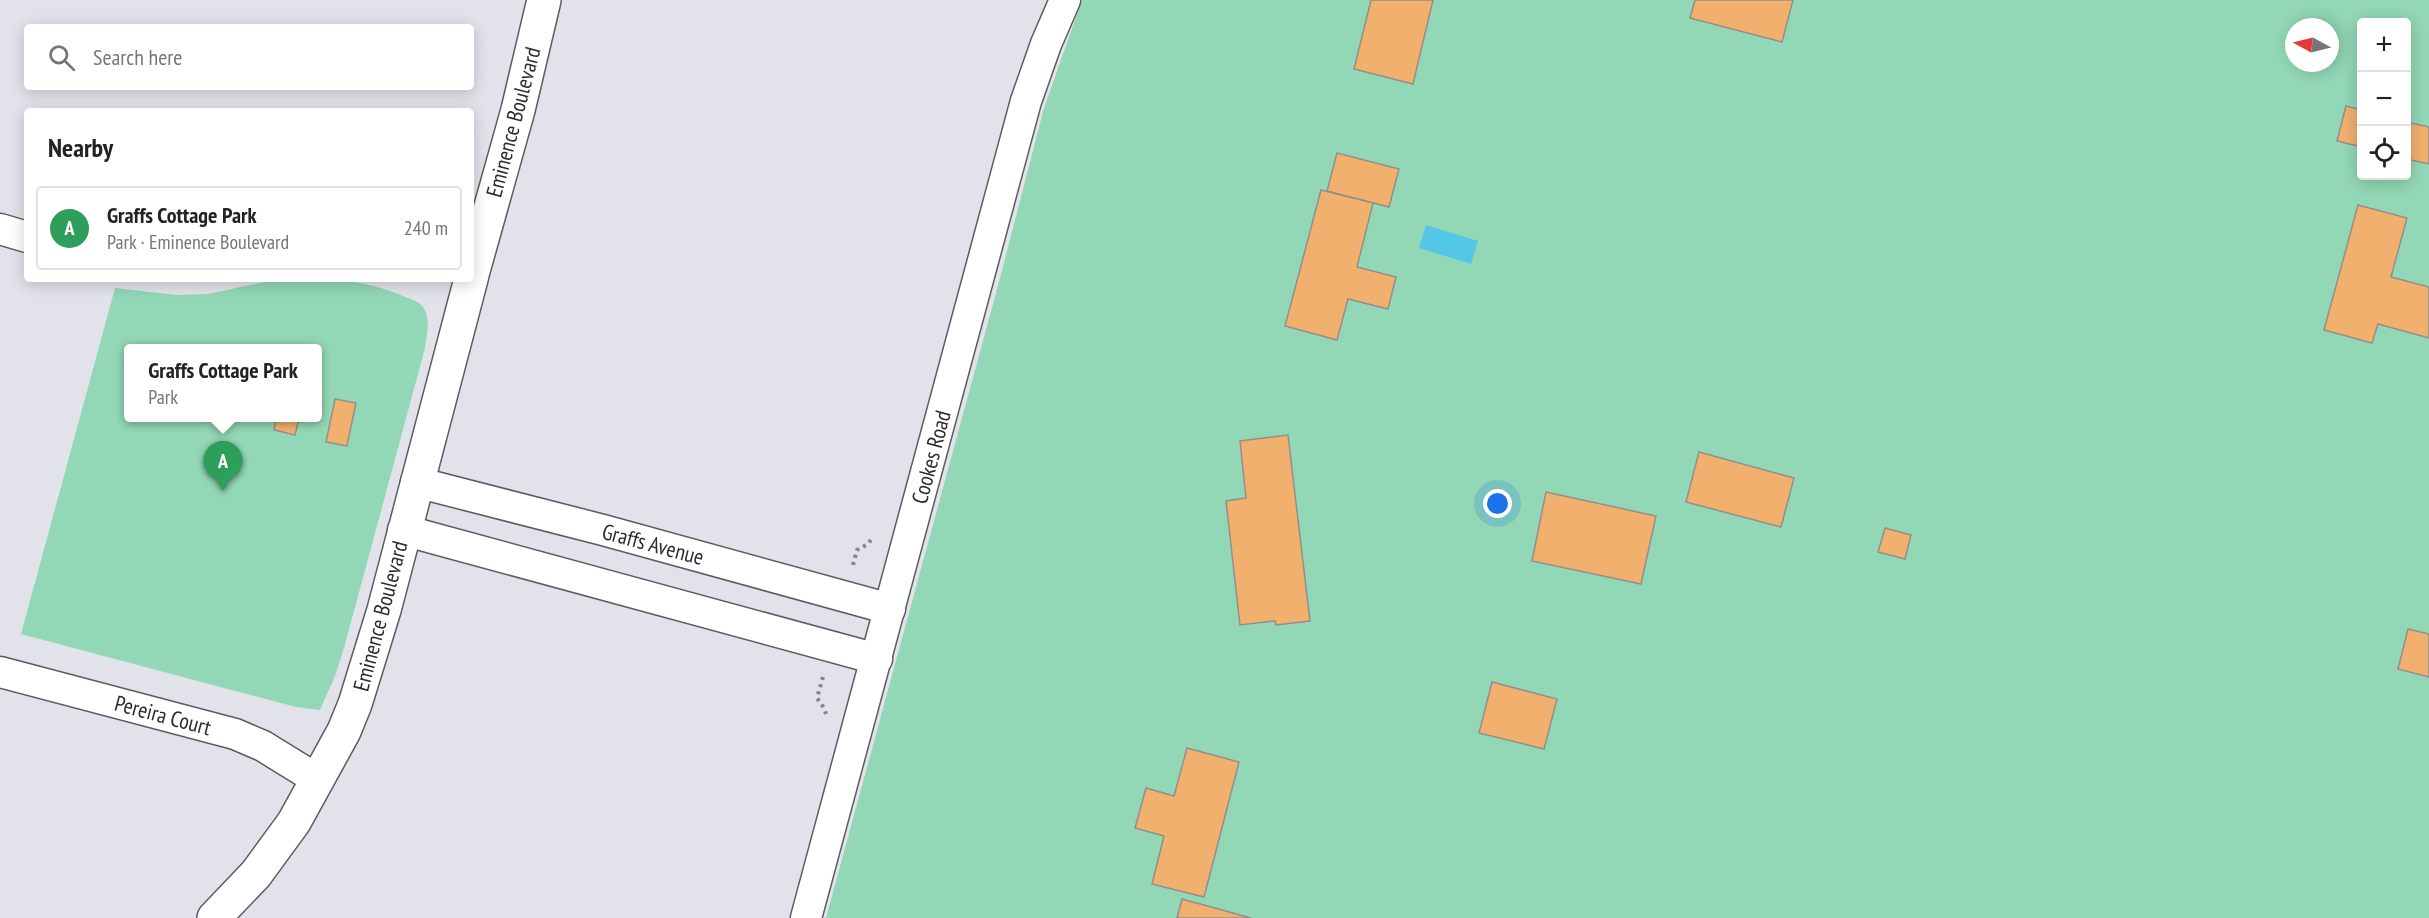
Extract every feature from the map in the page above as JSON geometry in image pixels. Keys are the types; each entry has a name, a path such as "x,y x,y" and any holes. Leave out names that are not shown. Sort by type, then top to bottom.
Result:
{"street":[{"name":"Eminence Boulevard","path":"474,251 518,110 544,0"},
{"name":"Cookes Road","path":"806,918 1026,101 1046,44 1065,0"},
{"path":"0,229 24,236"},
{"name":"Eminence Boulevard","path":"214,918 256,874 294,822 344,730 365,676 416,482 465,282"},
{"name":"Graffs Avenue","path":"416,482 603,530 890,609"},
{"path":"403,530 877,659"},
{"name":"Pereira Court","path":"0,672 235,734 263,746 318,780"}],"green space":[{"path":"1082,0 2429,0 2429,918 826,918 1044,108"},
{"path":"265,282 350,282 388,290 416,301 426,313 428,324 425,348 344,648 320,710 296,707 21,634 115,288 177,295 208,294"}],"water":[{"path":"1426,225 1478,241 1471,264 1419,248"}],"building":[{"path":"1371,0 1433,0 1413,84 1354,69"},
{"path":"1695,0 1793,0 1782,42 1690,18"},
{"path":"2346,106 2357,109 2357,146 2337,141"},
{"path":"2411,123 2429,127 2429,164 2411,160"},
{"path":"1337,153 1399,169 1389,207 1327,191"},
{"path":"1321,190 1373,203 1357,267 1396,277 1388,309 1348,299 1337,340 1285,326"},
{"path":"2358,205 2407,218 2391,277 2429,287 2429,338 2378,324 2372,343 2324,330"},
{"path":"335,399 356,403 347,446 326,442"},
{"path":"275,422 298,422 295,435 274,430"},
{"path":"1288,435 1310,621 1276,625 1275,621 1240,625 1226,501 1246,498 1240,441"},
{"path":"1699,452 1794,478 1781,527 1686,502"},
{"path":"1546,492 1656,516 1641,584 1532,561"},
{"path":"1885,528 1911,535 1905,559 1878,552"},
{"path":"2408,629 2429,634 2429,677 2398,669"},
{"path":"1492,682 1557,699 1544,749 1479,733"},
{"path":"1187,748 1239,762 1204,897 1152,884 1164,836 1135,828 1146,788 1174,796"},
{"path":"1182,899 1251,918 1177,918"}],"place":[{"name":"Graffs Cottage Park","path":"223,491"}]}
